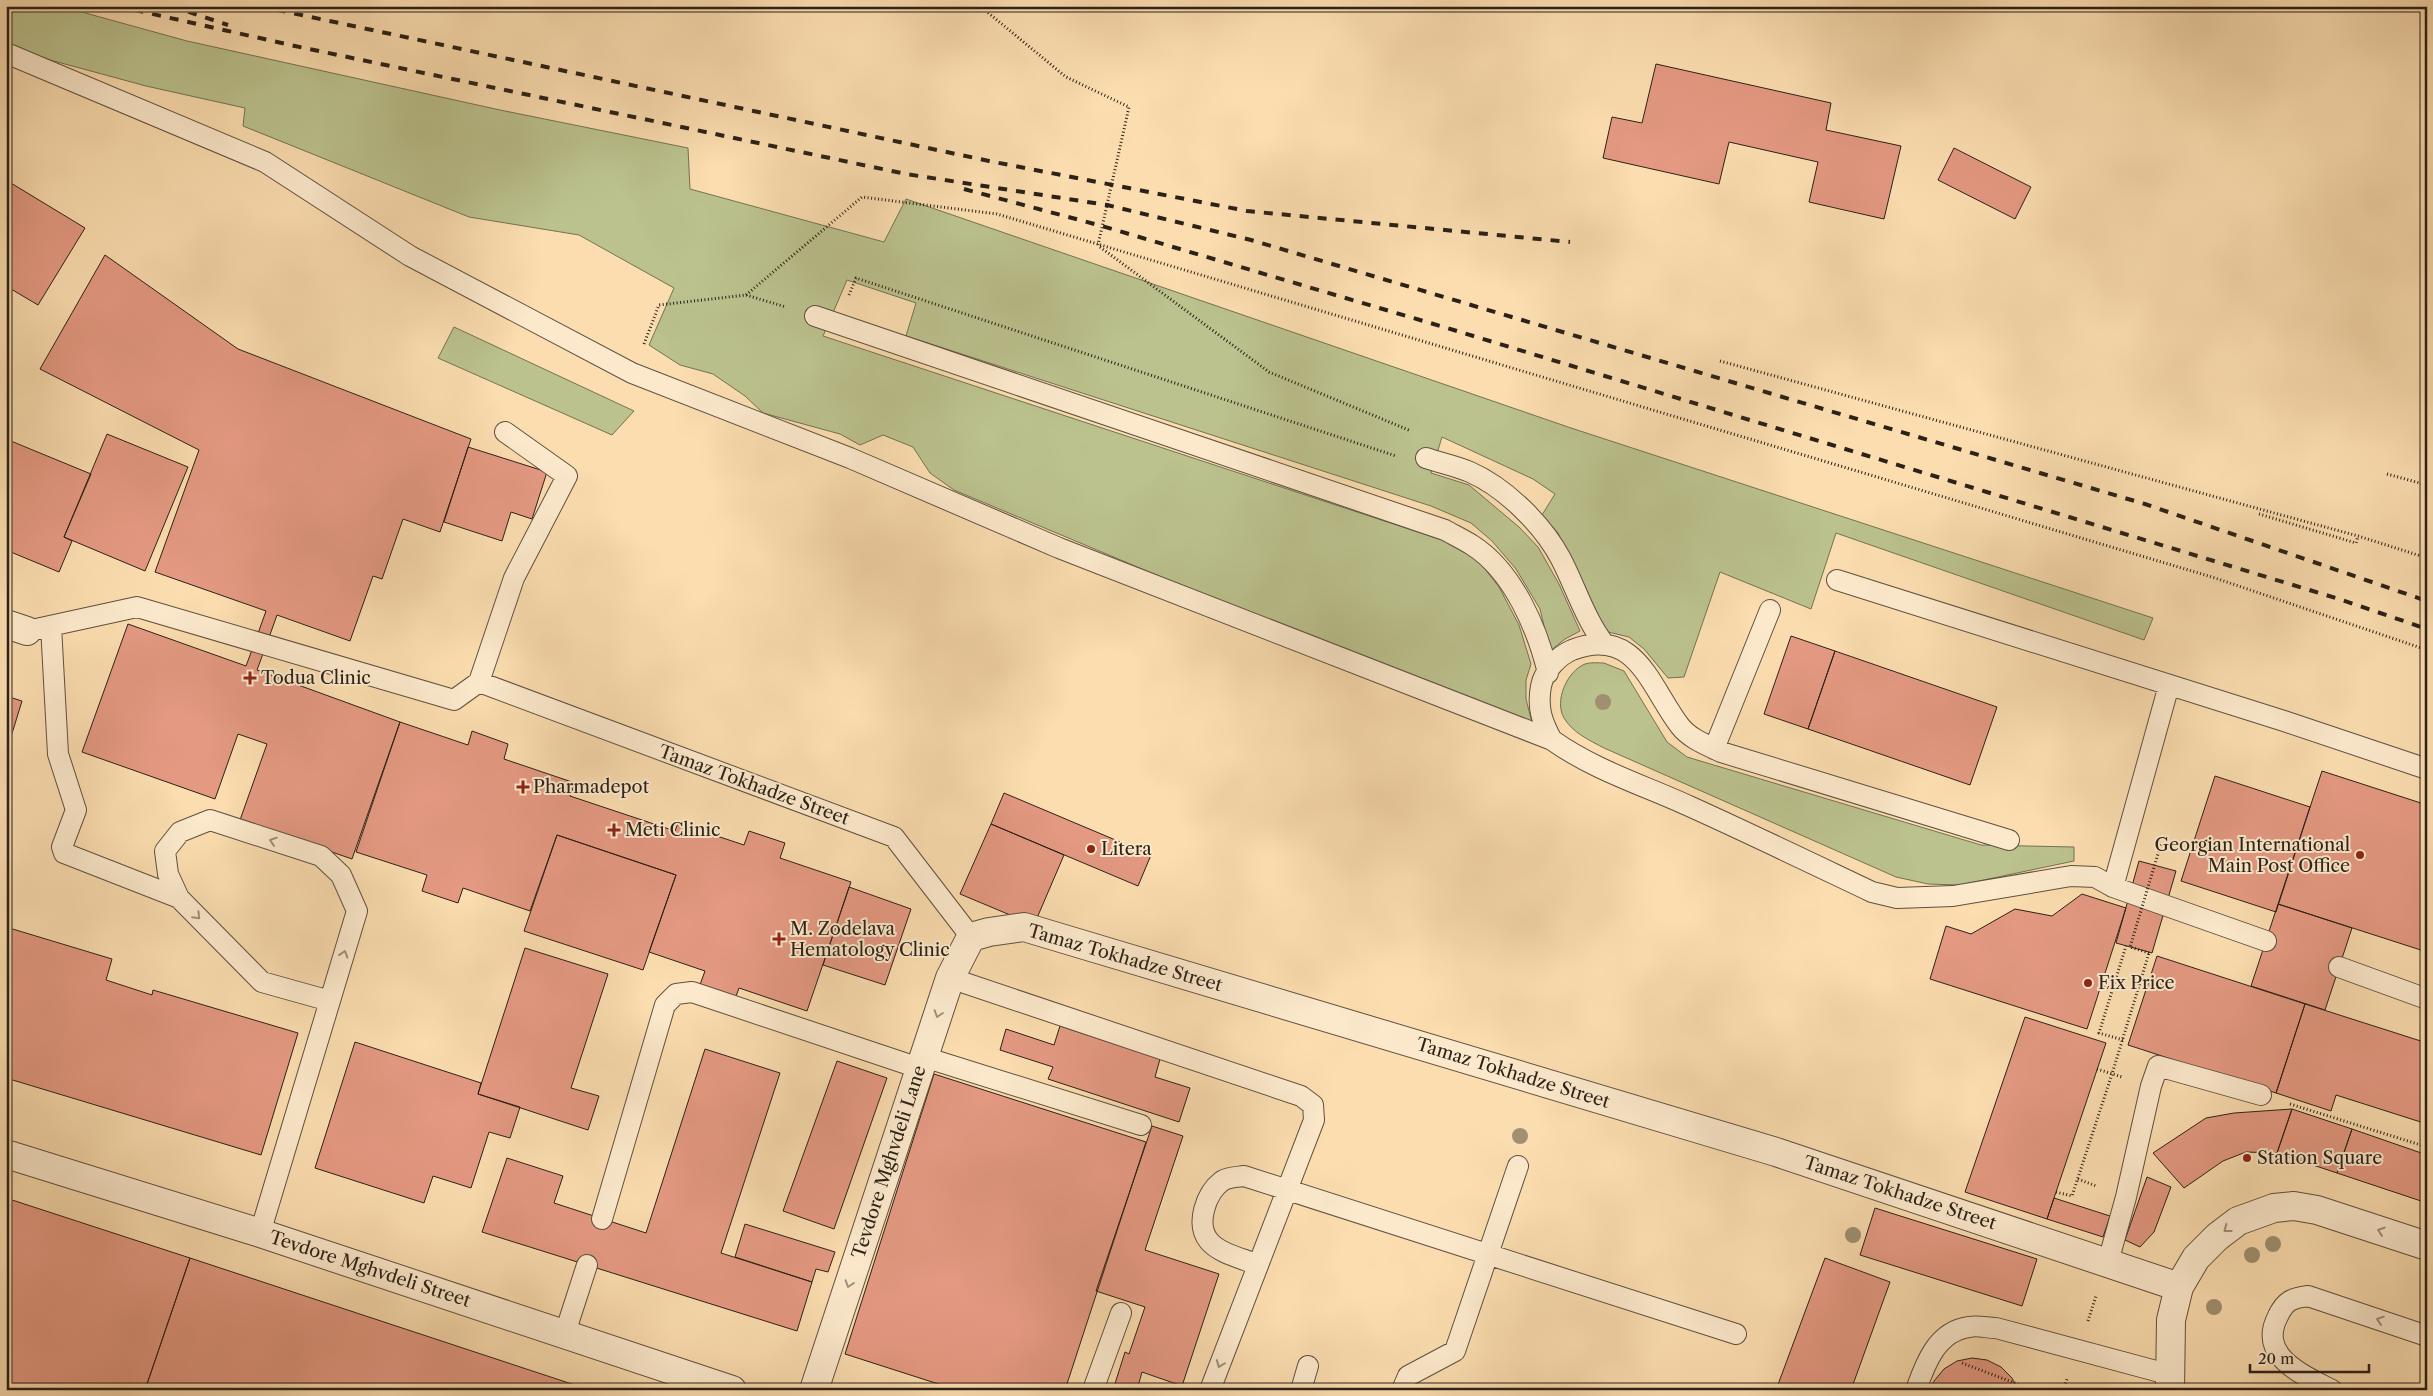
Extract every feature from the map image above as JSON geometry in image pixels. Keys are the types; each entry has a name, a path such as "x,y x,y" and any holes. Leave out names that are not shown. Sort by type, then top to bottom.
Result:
{"street":[{"name":"Tamaz Tokhadze Street","path":"971,937 989,932 1024,927 1056,935 1776,1152 2179,1287"},
{"name":"Tevdore Mghvdeli Lane","path":"814,1390 950,978 971,937"},
{"name":"Tevdore Mghvdeli Street","path":"6,1154 260,1232 732,1390"},
{"path":"2171,1382 2172,1320 2179,1287 2196,1258 2217,1237 2238,1221 2274,1208 2294,1206 2317,1210 2427,1246"}],"lane":[{"path":"6,53 265,162 410,256 632,373 850,458 1059,548 1552,740 1570,753 1595,765 1689,806 1872,892 1897,898 1953,896 2071,876 2096,877 2113,887 2266,941"},
{"path":"815,316 1445,530 1474,546 1496,567 1528,611 1541,644 1548,673"},
{"path":"179,898 64,853 62,847 76,810 58,754 28,627 137,607 454,700 480,682 514,578 567,476 505,432"},
{"path":"1426,458 1470,472 1489,483 1512,501 1546,536 1560,559 1591,628 1605,645"},
{"path":"1837,580 2427,769"},
{"path":"1714,748 1770,610"},
{"path":"1552,740 1542,723 1539,704 1541,684 1551,666 1566,653 1585,645 1605,645 1624,650 1640,663 1681,728 1697,741 1714,748 2009,840"},
{"name":"Tamaz Tokhadze Street","path":"480,682 894,837 971,937"},
{"path":"2113,887 2169,685"},
{"path":"260,1232 330,1001 357,911 341,874 321,856 210,820 180,832 165,851 168,874 179,898 262,982 330,1001"},
{"path":"2339,967 2427,998"},
{"path":"950,978 1301,1096 1313,1105 1314,1120 1210,1390"},
{"path":"602,1219 665,1005 676,994 692,992 922,1062 1141,1125"},
{"path":"2108,1262 2126,1197 2151,1086 2158,1066 2261,1095"},
{"path":"1402,1390 1408,1376 1454,1352 1518,1166"},
{"path":"1258,1265 1216,1248 1207,1239 1202,1225 1204,1206 1215,1188 1223,1180 1244,1176 1736,1334"},
{"path":"565,1333 587,1265"},
{"path":"2332,1390 2285,1363 2277,1352 2272,1337 2276,1319 2282,1306 2291,1299 2308,1296 2427,1336"},
{"path":"1093,1390 1121,1313"},
{"path":"1916,1390 1931,1353 1944,1338 1968,1327 1996,1328 2171,1382"},
{"path":"1301,1390 1308,1366"}],"path":[{"path":"980,6 1066,77 1129,107 1098,245"},
{"path":"746,295 862,197 997,214 2215,578 2427,650"},
{"path":"856,278 1423,465 1433,440 1269,372 1098,245"},
{"path":"632,373 658,305 746,295 815,316"},
{"path":"1720,361 2358,536 2427,558"},
{"path":"2387,474 2427,485"},
{"path":"2259,514 2356,542 2358,536"},
{"path":"2056,1192 2072,1196 2123,1040 2149,952 2130,947 2161,844"},
{"path":"2123,1040 2099,1033 2126,946"},
{"path":"2101,985 2112,988"},
{"path":"2097,1069 2112,1074"},
{"path":"2261,1095 2427,1147"},
{"path":"1955,1361 2032,1390"}],"green space":[{"path":"6,6 60,6 187,41 500,110 688,148 690,189 884,242 906,199 1571,428 2153,618 2144,640 1836,533 1811,609 1720,572 1684,677 1668,678 1644,649 1629,637 1604,631 1558,533 1542,515 1555,494 1533,479 1442,437 1431,473 1469,485 1519,527 1538,547 1559,584 1580,631 1565,639 1550,651 1540,609 1516,569 1492,541 1471,523 1431,506 906,336 916,303 847,280 823,336 1442,540 1478,560 1499,587 1519,625 1531,664 1526,680 1526,699 1532,723 1247,613 954,490 930,473 913,447 883,435 860,445 840,434 763,413 745,396 713,374 680,365 649,345 674,288 579,235 469,217 243,126 245,108 146,86 6,48"},
{"path":"454,327 634,411 612,435 438,358"},
{"path":"1587,663 1604,663 1624,671 1667,742 1687,757 1981,845 2074,847 2074,861 1960,885 1928,884 1896,877 1604,748 1577,732 1564,718 1561,711 1564,687 1573,673"}],"building":[{"path":"1656,64 1831,103 1826,130 1901,146 1884,219 1809,202 1818,162 1729,142 1719,184 1603,158 1612,117 1642,123"},
{"path":"1954,148 2031,187 2015,219 1938,180"},
{"path":"6,180 85,228 38,305 6,286"},
{"path":"105,255 238,349 471,439 440,532 403,519 382,579 373,576 350,641 277,615 267,643 256,639 266,611 155,572 199,450 40,369"},
{"path":"107,434 188,467 145,571 64,537"},
{"path":"6,439 91,474 64,537 72,541 59,572 6,550"},
{"path":"468,447 547,472 532,519 511,512 502,541 444,522"},
{"path":"128,624 246,666 256,639 267,643 257,670 400,722 352,859 240,820 267,744 238,734 215,799 82,752"},
{"path":"1791,636 1835,651 1808,729 1764,714"},
{"path":"1835,651 1997,707 1970,785 1808,729"},
{"path":"6,696 22,701 6,753"},
{"path":"400,722 468,745 472,731 508,744 504,759 575,783 570,796 675,831 678,823 744,845 749,831 785,843 780,858 851,882 807,1011 739,988 734,1002 698,990 705,971 649,952 676,875 557,835 530,911 463,888 458,903 422,891 427,875 356,852"},
{"name":"Georgian International Main Post Office","path":"2322,771 2427,805 2427,952 2278,904"},
{"path":"2215,776 2310,807 2276,912 2181,881"},
{"path":"1004,793 1151,855 1138,886 991,824"},
{"path":"991,824 1064,855 1034,925 960,894"},
{"path":"557,835 676,875 643,970 524,931"},
{"path":"2139,861 2176,871 2152,953 2116,943"},
{"path":"849,887 911,909 885,985 823,965"},
{"path":"2082,894 2126,908 2087,1029 1930,979 1946,926 1971,934 2015,909 2052,916"},
{"path":"2278,904 2352,928 2325,1010 2251,986"},
{"path":"6,927 112,959 106,980 152,995 153,990 298,1033 261,1155 6,1078"},
{"path":"525,948 608,974 571,1088 599,1096 588,1130 478,1094"},
{"path":"2157,956 2305,1004 2276,1093 2128,1045"},
{"path":"2305,1004 2427,1043 2427,1124 2336,1095 2331,1111 2276,1093"},
{"path":"2025,1017 2106,1043 2047,1219 1965,1192"},
{"path":"1060,1026 1160,1059 1155,1077 1190,1088 1179,1122 1048,1079 1053,1067 1000,1050 1006,1029 1054,1045"},
{"path":"355,1042 481,1083 478,1094 520,1107 510,1138 489,1132 471,1188 433,1176 424,1203 315,1168"},
{"path":"705,1049 780,1073 721,1253 812,1282 797,1331 482,1232 507,1158 563,1176 554,1203 646,1233"},
{"path":"837,1061 887,1078 834,1229 783,1211"},
{"path":"934,1074 1146,1142 1065,1390 957,1390 845,1354"},
{"path":"2292,1109 2277,1153 2246,1152 2223,1161 2184,1188 2153,1153 2206,1118 2234,1113"},
{"path":"2292,1109 2352,1129 2337,1173 2277,1153"},
{"path":"1152,1126 1183,1136 1145,1250 1219,1274 1182,1386 1142,1372 1137,1390 1113,1390 1125,1352 1129,1354 1145,1307 1096,1291"},
{"path":"2352,1129 2427,1155 2427,1203 2337,1173"},
{"path":"2147,1177 2171,1187 2154,1232 2140,1247 2125,1240"},
{"path":"6,1198 190,1258 145,1390 6,1390"},
{"path":"2054,1198 2110,1216 2103,1237 2047,1219"},
{"path":"1875,1208 2037,1259 2022,1306 1860,1255"},
{"path":"745,1224 835,1252 828,1272 816,1269 812,1282 735,1257"},
{"path":"190,1258 590,1390 145,1390"},
{"path":"1825,1258 1890,1282 1851,1390 1827,1390 1817,1386 1815,1390 1776,1390"},
{"path":"1972,1358 1987,1360 2001,1367 2012,1378 2018,1390 1985,1390 1971,1386 1963,1390 1930,1390 1934,1381 1944,1369 1957,1361"}],"railway":[{"path":"117,6 295,46 906,174 1107,205 1251,240 2145,504 2427,601"},
{"path":"171,6 228,25"},
{"path":"259,6 989,161 1247,211 1570,242"},
{"path":"964,189 1102,226 1447,328 2339,599 2427,629"}],"place":[{"name":"Todua Clinic","path":"250,678"},
{"name":"Pharmadepot","path":"523,787"},
{"name":"Meti Clinic","path":"614,830"},
{"name":"Litera","path":"1091,849"},
{"name":"Georgian International Main Post Office","path":"2360,855"},
{"name":"M. Zodelava Hematology Clinic","path":"779,939"},
{"name":"Fix Price","path":"2088,983"},
{"name":"Station Square","path":"2247,1158"}]}
